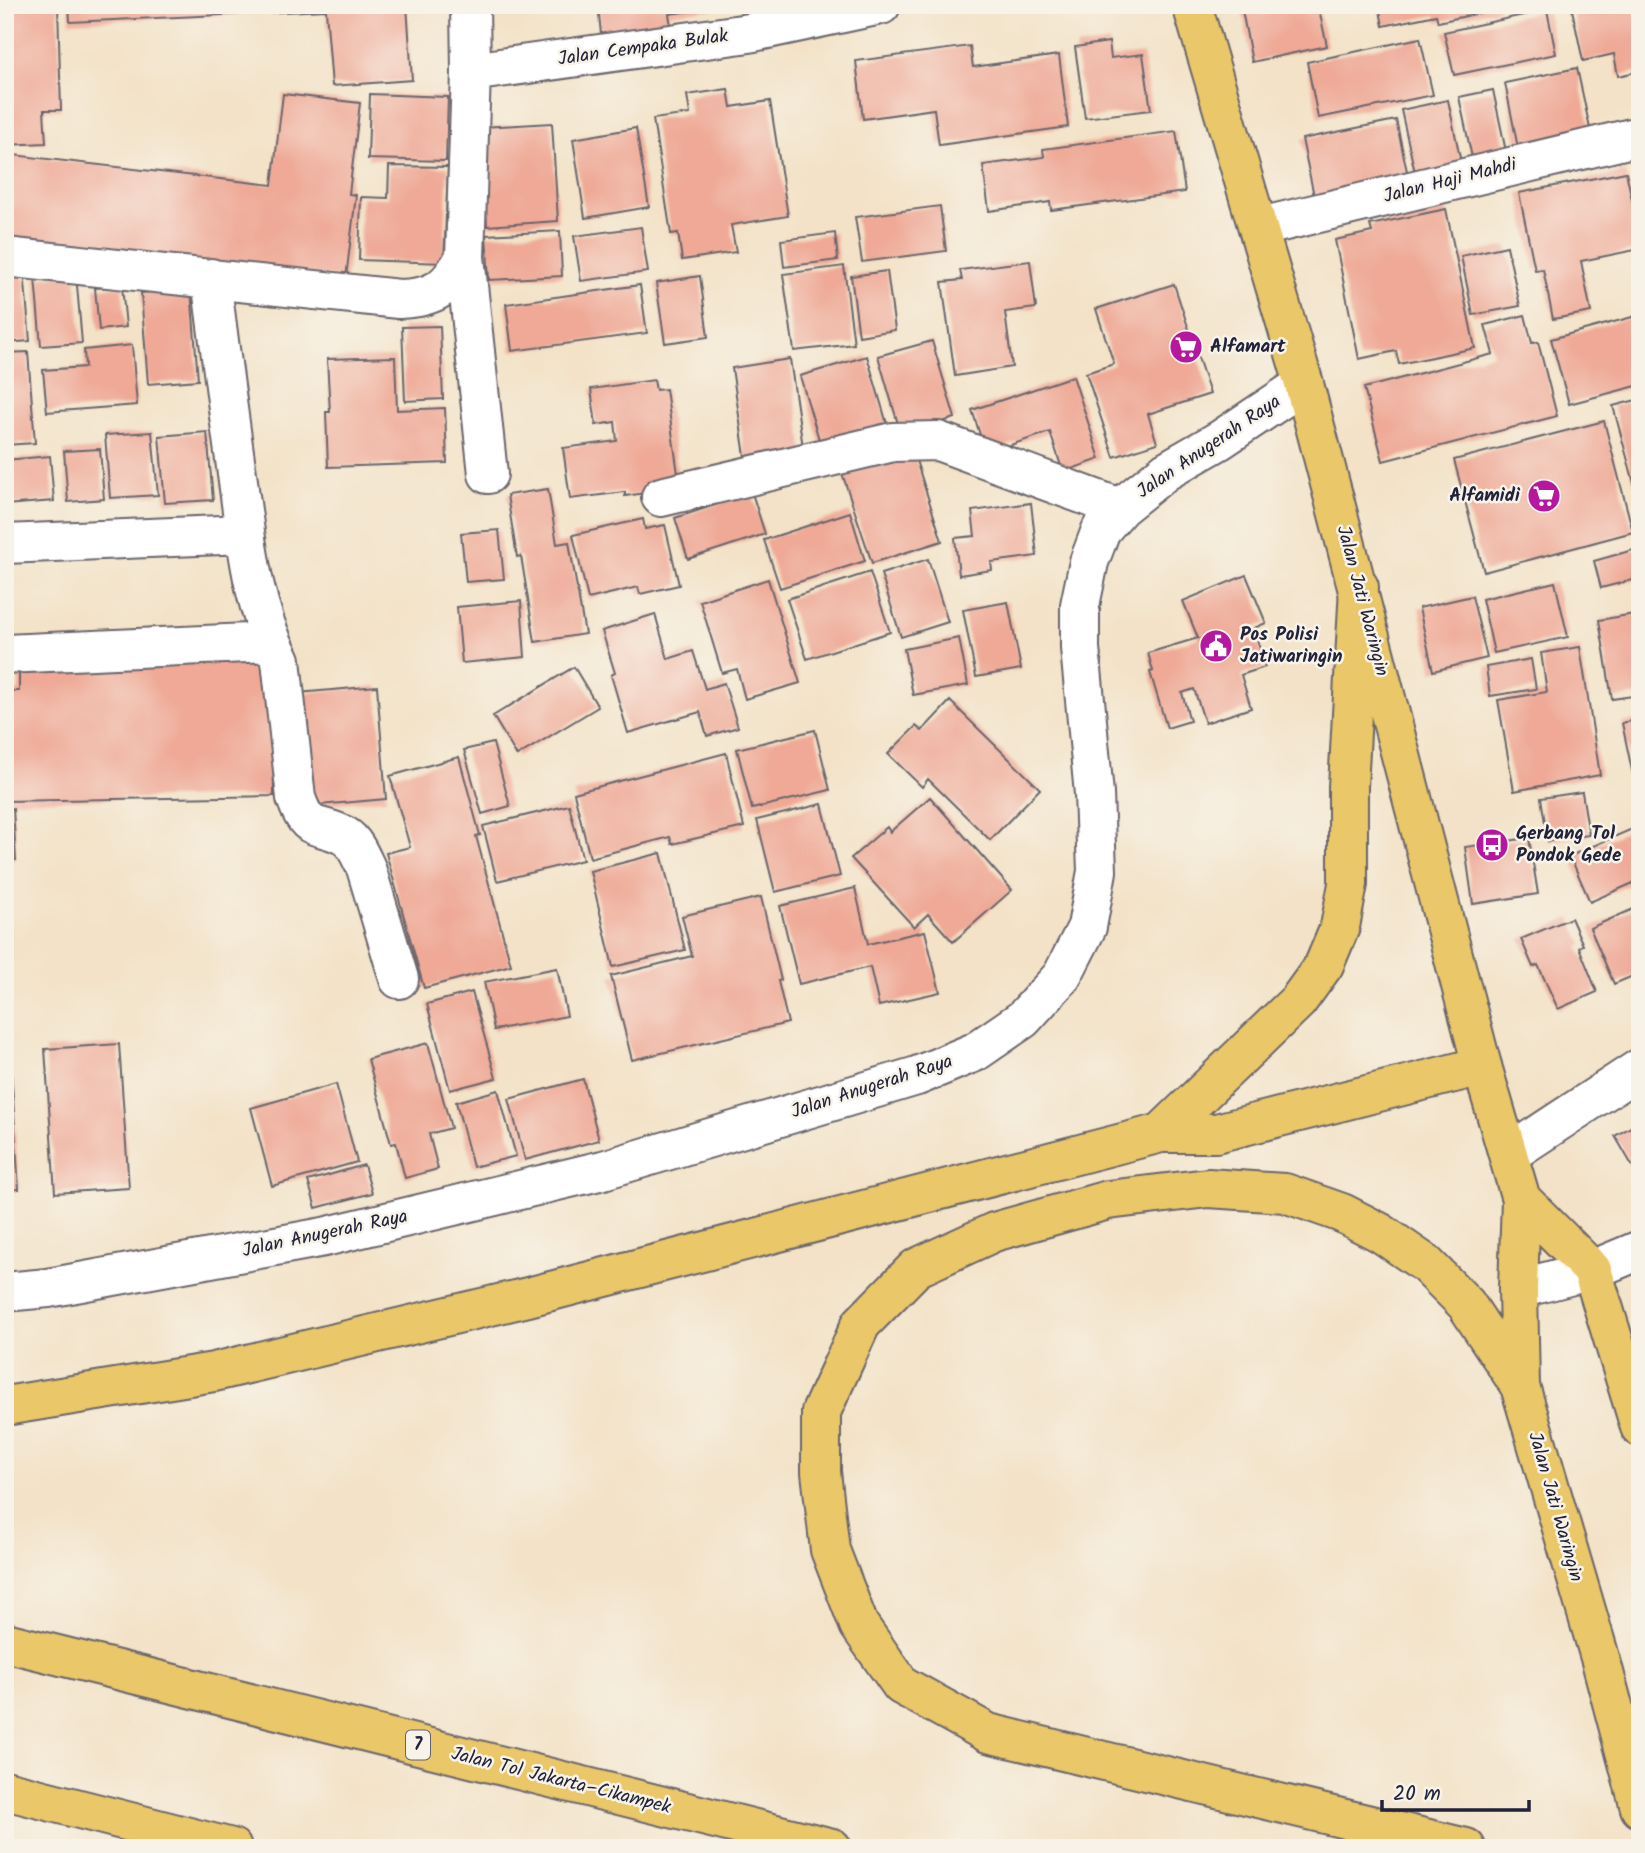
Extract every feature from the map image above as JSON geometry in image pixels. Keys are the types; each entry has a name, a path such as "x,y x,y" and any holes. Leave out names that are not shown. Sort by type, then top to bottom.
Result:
{"main road":[{"name":"Jalan Jati Waringin","path":"1192,5 1304,384 1482,1066 1521,1199 1518,1289 1520,1386 1601,1661 1640,1808"},
{"path":"1161,1133 1298,1001 1324,965 1340,927 1348,884 1348,787 1359,587"},
{"path":"5,1406 214,1372 522,1299 1161,1133 1216,1133 1482,1066"},
{"path":"1466,1848 988,1733 901,1685 859,1625 830,1550 821,1472 821,1412 861,1324 916,1268 994,1232 1095,1204 1208,1188 1285,1192 1342,1213 1381,1233 1426,1264 1466,1304 1520,1386"},
{"path":"1521,1199 1592,1270 1634,1397 1640,1427"},
{"name":"Jalan Tol Jakarta–Cikampek","path":"5,1642 832,1848"},
{"path":"5,1790 232,1848"}],"street":[{"path":"470,5 471,72 465,257 488,474"},
{"name":"Jalan Cempaka Bulak","path":"471,72 747,19 881,5"},
{"name":"Jalan Haji Mahdi","path":"1260,228 1640,136"},
{"path":"5,257 419,299 437,292 453,279 465,257"},
{"path":"211,278 257,598 271,642 281,660 296,798 302,817 314,827 347,837 358,851 366,868 399,979"},
{"name":"Jalan Anugerah Raya","path":"5,1292 48,1288 324,1237 603,1170 917,1076 975,1052 1023,1019 1062,976 1087,927 1097,871 1092,767 1080,648 1080,605 1089,562 1101,530 1120,508 1166,471 1220,440 1304,384"},
{"path":"661,497 893,442 939,441 1120,508"},
{"path":"5,544 246,534"},
{"path":"5,653 271,642"},
{"path":"1509,1154 1640,1068"},
{"path":"1518,1289 1592,1270 1640,1250"}],"building":[{"path":"5,5 58,5 61,110 44,110 46,143 5,145"},
{"path":"69,5 407,5 412,80 332,86 326,10 70,22"},
{"path":"598,5 723,7 669,14 671,26 601,34"},
{"path":"1241,5 1318,5 1327,46 1252,62"},
{"path":"1379,5 1498,5 1499,9 1438,22 1436,15 1383,26"},
{"path":"1571,5 1640,5 1640,71 1618,76 1614,54 1583,61"},
{"path":"1547,10 1556,54 1454,75 1444,32"},
{"path":"1420,38 1433,95 1318,118 1307,62"},
{"path":"1109,42 1111,58 1143,54 1151,110 1085,118 1075,47"},
{"path":"970,46 973,67 1059,55 1068,127 939,145 934,109 863,119 856,61"},
{"path":"1577,68 1592,138 1519,153 1505,83"},
{"path":"728,89 731,107 770,101 788,216 731,225 736,252 682,260 678,233 671,234 653,119 690,114 687,95"},
{"path":"1493,90 1508,161 1474,167 1459,97"},
{"path":"283,94 360,103 349,194 356,195 346,278 5,239 5,154 272,185"},
{"path":"370,94 448,97 446,161 368,159"},
{"path":"1448,100 1464,177 1418,186 1401,110"},
{"path":"1396,120 1411,190 1317,210 1302,139"},
{"path":"552,123 558,221 487,226 481,127"},
{"path":"636,128 649,207 585,218 573,139"},
{"path":"1176,131 1185,192 1051,210 1050,202 989,211 983,165 1044,157 1043,149"},
{"path":"389,166 448,167 444,263 359,260 361,197 388,198"},
{"path":"1626,172 1640,236 1640,249 1581,261 1591,312 1553,319 1543,269 1535,270 1519,193"},
{"path":"940,206 946,251 862,262 855,217"},
{"path":"1446,209 1475,348 1399,364 1396,351 1359,359 1335,240 1372,232 1370,225"},
{"path":"641,227 648,272 581,281 574,236"},
{"path":"560,231 562,276 489,280 486,235"},
{"path":"835,233 838,260 784,267 781,240"},
{"path":"1507,246 1520,306 1473,315 1461,256"},
{"path":"1030,261 1036,308 1005,312 1012,367 955,376 942,282 962,280 960,270"},
{"path":"844,266 854,344 794,351 783,274"},
{"path":"24,271 30,341 5,343 5,272"},
{"path":"887,271 895,330 859,336 851,276"},
{"path":"76,274 82,343 41,346 35,278"},
{"path":"700,276 708,337 665,343 656,283"},
{"path":"1174,284 1210,394 1148,414 1157,443 1114,457 1086,373 1114,364 1096,309"},
{"path":"640,285 647,333 512,351 506,304"},
{"path":"122,286 126,327 99,330 95,288"},
{"path":"191,289 198,380 148,384 141,293"},
{"path":"1525,315 1532,343 1538,342 1557,416 1383,461 1364,388 1493,354 1485,325"},
{"path":"1636,316 1640,331 1640,385 1569,404 1551,339"},
{"path":"440,326 443,399 405,401 402,327"},
{"path":"932,341 955,418 901,434 878,356"},
{"path":"132,345 137,405 47,412 43,370 85,367 84,350"},
{"path":"28,352 35,443 5,445 5,353"},
{"path":"867,356 890,434 823,453 800,376"},
{"path":"395,357 397,410 445,408 447,463 328,467 326,412 330,412 327,359"},
{"path":"790,359 804,454 746,463 732,368"},
{"path":"1073,376 1100,459 1063,472 1050,432 986,453 972,410"},
{"path":"654,380 656,390 666,389 680,488 625,496 625,492 570,499 563,448 617,441 615,422 596,425 591,389"},
{"path":"1640,399 1640,481 1634,483 1613,406"},
{"name":"Alfamidi","path":"1604,421 1633,532 1484,572 1454,460"},
{"path":"152,432 158,495 110,498 105,435"},
{"path":"207,432 213,500 165,503 159,436"},
{"path":"100,449 104,499 68,502 64,451"},
{"path":"913,451 942,541 872,563 842,473"},
{"path":"50,456 54,501 5,505 5,460"},
{"path":"548,489 557,544 569,542 585,634 535,642 521,556 517,557 507,495"},
{"path":"752,493 765,534 688,559 675,518"},
{"path":"1031,503 1037,556 991,562 992,570 959,575 955,538 975,536 972,511"},
{"path":"850,512 865,561 780,588 764,540"},
{"path":"643,519 645,529 665,525 679,585 640,594 638,587 588,599 573,535"},
{"path":"499,530 504,579 466,582 461,533"},
{"path":"1640,548 1640,578 1601,588 1594,561"},
{"path":"928,559 948,622 901,637 881,574"},
{"path":"870,572 890,632 807,659 787,599"},
{"name":"Pos Polisi Jatiwaringin","path":"1246,575 1266,623 1254,628 1265,667 1241,675 1251,708 1205,723 1194,689 1182,693 1190,721 1167,728 1150,672 1153,671 1148,653 1198,638 1183,601"},
{"path":"768,579 800,683 745,699 737,669 722,673 700,601"},
{"path":"1555,582 1568,637 1494,653 1482,599"},
{"path":"1472,596 1487,658 1433,671 1419,608"},
{"path":"521,601 525,657 462,663 457,607"},
{"path":"1008,602 1021,669 976,677 963,610"},
{"path":"1640,613 1640,695 1612,699 1599,620"},
{"path":"655,614 668,659 693,651 705,689 724,683 738,727 707,736 700,712 628,733 611,675 615,673 602,631"},
{"path":"959,638 968,685 913,695 904,649"},
{"path":"1580,647 1600,775 1514,791 1498,700 1547,692 1541,653"},
{"path":"1531,659 1536,689 1490,696 1486,667"},
{"path":"272,660 274,796 5,801 5,691 19,691 19,664"},
{"path":"574,667 598,707 517,756 493,716"},
{"path":"377,686 386,799 308,806 298,693"},
{"path":"950,701 1040,789 990,840 928,779 922,787 888,754 916,726 922,731"},
{"path":"1640,719 1640,803 1639,804 1622,723"},
{"path":"815,730 830,790 752,809 737,749"},
{"path":"493,743 510,806 482,814 464,750"},
{"path":"726,753 744,827 672,844 670,837 590,858 574,793"},
{"path":"459,757 480,835 476,836 511,965 424,988 386,853 410,847 390,776"},
{"path":"1582,792 1589,835 1548,841 1541,798"},
{"path":"930,797 1012,890 953,942 928,914 914,927 851,858 887,827 890,832"},
{"path":"822,804 840,876 775,892 757,820"},
{"path":"569,805 583,860 497,881 483,826"},
{"path":"13,808 16,860 5,861 5,809"},
{"path":"1632,829 1640,848 1640,880 1590,902 1570,856"},
{"path":"1529,838 1538,894 1473,904 1465,847"},
{"path":"661,853 685,950 613,967 590,871"},
{"path":"855,888 868,944 925,931 940,992 879,1006 870,967 799,984 780,906"},
{"path":"761,897 781,980 778,981 788,1023 632,1060 611,976 692,956 682,916"},
{"path":"1640,906 1640,973 1614,984 1590,928"},
{"path":"1571,918 1583,945 1579,947 1597,992 1558,1009 1538,965 1533,967 1521,939"},
{"path":"557,968 567,1016 494,1030 484,982"},
{"path":"472,992 496,1078 450,1090 427,1004"},
{"path":"428,1043 451,1128 429,1134 438,1169 405,1178 396,1143 391,1144 368,1059"},
{"path":"119,1044 129,1188 55,1193 45,1049"},
{"path":"11,1069 19,1189 5,1190 5,1070"},
{"path":"583,1079 599,1140 525,1160 509,1099"},
{"path":"336,1084 357,1162 272,1186 251,1108"},
{"path":"498,1090 516,1156 473,1167 456,1102"},
{"path":"1640,1122 1640,1179 1615,1136"},
{"path":"364,1165 372,1193 316,1208 308,1181"}],"place":[{"name":"Alfamart","path":"1186,347"},
{"name":"Alfamidi","path":"1544,496"},
{"name":"Pos Polisi Jatiwaringin","path":"1216,646"},
{"name":"Gerbang Tol Pondok Gede","path":"1492,845"}]}
